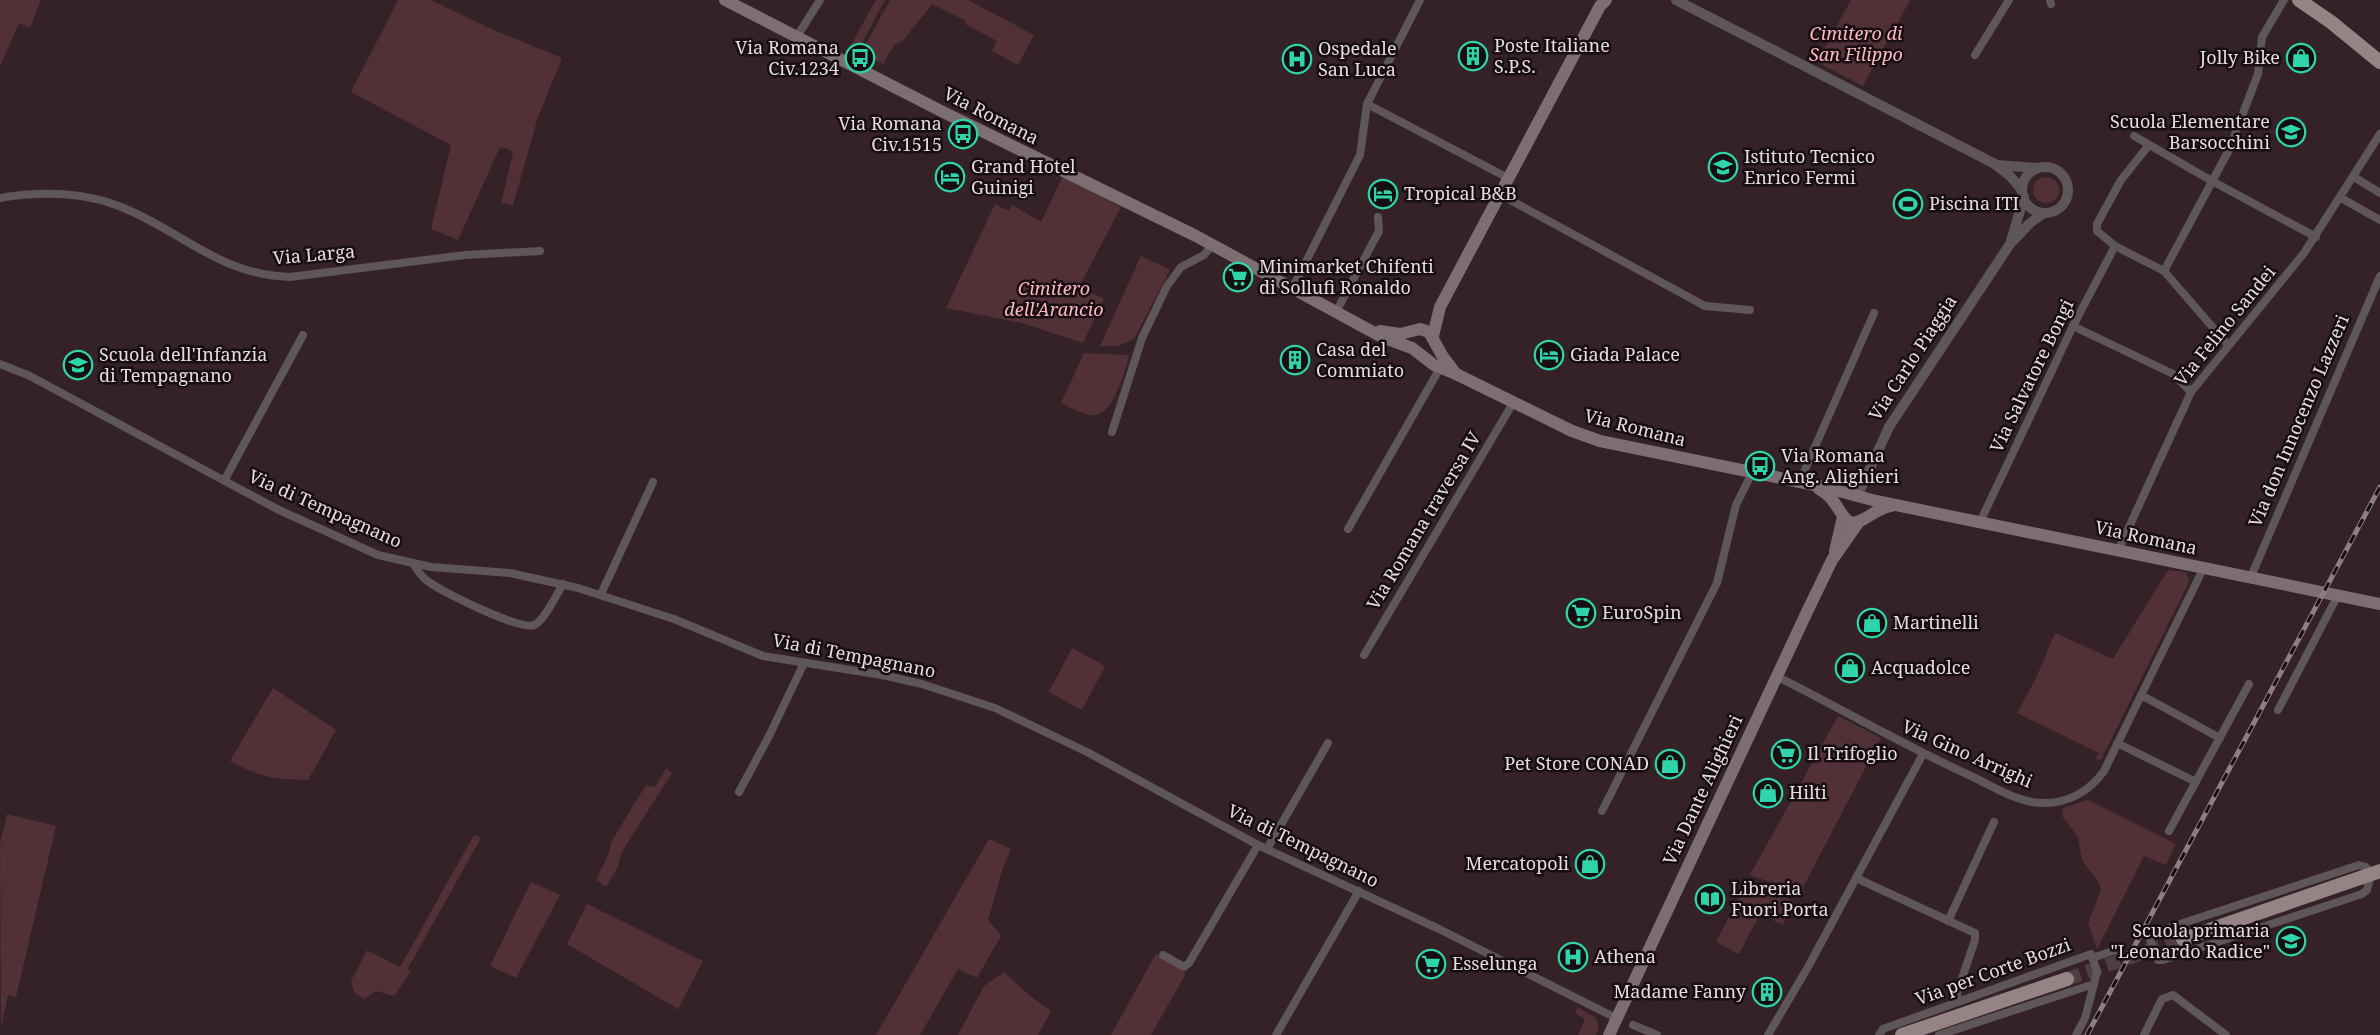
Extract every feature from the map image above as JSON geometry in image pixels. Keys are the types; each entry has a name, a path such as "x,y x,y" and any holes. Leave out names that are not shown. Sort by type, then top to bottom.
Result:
{"main road":[{"path":"2299,0 2331,22 2380,62"},
{"name":"Via Romana","path":"730,1 796,38 1212,245 1391,341 1415,350 1440,368 1572,431 1600,441 1857,497 2380,604"},
{"path":"1440,308 1434,339 1428,352 1415,350 1411,337 1440,308 1602,2"},
{"name":"Via Romana","path":"1369,329 1394,334 1418,330"},
{"path":"1418,330 1429,332 1456,374"},
{"name":"Via Romana","path":"1816,487 1830,496 1849,522 1862,520 1881,508 1904,506"},
{"path":"1842,514 1846,500 1857,497 1864,500 1867,506 1862,520"},
{"name":"Via Dante Alighieri","path":"1832,560 1842,514"},
{"name":"Via Dante Alighieri","path":"1609,1035 1832,560 1862,520"},
{"path":"2183,939 2376,873"},
{"path":"1902,1035 2067,979"}],"street":[{"path":"796,38 820,0"},
{"path":"1292,289 1360,155 1367,104 1420,0"},
{"path":"1676,0 1995,165 2010,176 2031,208 2044,213 2052,212 2062,206 2068,196 2065,178 2049,167 1995,165"},
{"path":"1975,55 2009,0"},
{"path":"2164,271 2229,150 2258,74 2262,37 2284,0"},
{"path":"1367,104 1510,179"},
{"name":"Via Felino Sandei","path":"2118,551 2191,392 2316,237 2380,134"},
{"path":"2134,136 2212,182 2316,237"},
{"path":"2149,144 2121,180 2097,224 2097,231 2115,246 2164,271 2228,345"},
{"path":"2023,194 2026,177 2038,168"},
{"path":"2354,177 2380,193"},
{"name":"Via Larga","path":"0,198 29,193 72,195 104,201 128,210 234,267 254,274 290,277 465,255 540,251"},
{"name":"Via Carlo Piaggia","path":"2010,244 2023,194"},
{"path":"1501,195 1705,306 1750,310"},
{"path":"2341,198 2380,220"},
{"name":"Via Carlo Piaggia","path":"1857,497 1889,427 2010,244 2044,213"},
{"path":"1336,312 1380,231 1378,217"},
{"path":"1112,432 1142,338 1167,286 1181,267 1204,255 1212,245"},
{"name":"Via Salvatore Bongi","path":"1980,522 2073,326 2115,246"},
{"name":"Via don Innocenzo Lazzeri","path":"2250,579 2380,276"},
{"path":"1799,483 1874,313"},
{"path":"2073,326 2172,374 2191,392"},
{"path":"224,481 303,335"},
{"name":"Via di Tempagnano","path":"0,364 30,376 277,509 374,554 414,565 510,573 563,584 601,594 674,619 763,656 882,675 922,684 980,702 1087,752 1263,847 1459,938 1616,1018"},
{"path":"1348,529 1440,368"},
{"name":"Via Romana traversa IV","path":"1364,655 1513,403"},
{"path":"1602,811 1717,583 1736,505 1752,473"},
{"path":"601,594 653,482"},
{"path":"414,565 421,575 438,588 526,627 540,622 563,584"},
{"name":"Via Gino Arrighi","path":"1776,676 1923,754 2015,797 2047,803 2070,799 2090,786 2102,773 2203,569"},
{"path":"2278,710 2338,595"},
{"path":"739,792 766,743 804,663"},
{"path":"2169,831 2249,684"},
{"path":"2141,695 2220,738"},
{"path":"1163,954 1184,967 1189,963 1328,743"},
{"path":"2117,743 2196,782"},
{"path":"1768,1035 1923,754"},
{"path":"1948,921 1994,822"},
{"path":"2359,865 2376,873 2367,890 2362,894 2163,960 2157,960 2150,940 2151,935 2156,932 2359,865"},
{"path":"1856,878 1974,933 1975,940 1956,993 1958,1001"},
{"path":"1275,1035 1359,891"},
{"path":"2092,958 2119,949"},
{"name":"Via per Corte Bozzi","path":"1880,1035 1883,1029 2091,954 2097,971 2085,1018 2076,1035"},
{"path":"1939,1035 2094,984"},
{"path":"2144,1035 2162,999 2173,995 2226,1035"},
{"path":"1634,1025 1657,1035"}],"green space":[{"path":"0,0 41,0 30,28 19,23 0,66"},
{"path":"398,0 431,0 489,28 562,58 538,117 513,205 501,203 513,153 509,149 500,147 458,240 431,229 451,145 351,92"},
{"path":"876,0 885,0 858,51 850,47"},
{"path":"890,0 968,0 1034,35 1018,65 992,51 997,41 965,24 966,21 932,4 902,42 895,44 883,64 861,53"},
{"name":"Cimitero di San Filippo","path":"1851,0 1910,0 1863,86 1817,62"},
{"name":"Cimitero dell'Arancio","path":"1063,176 1121,207 1079,287 1104,299 1083,343 1022,323 946,308 995,204 1009,211 1012,205 1041,222"},
{"path":"2046,177 2055,181 2059,190 2055,199 2046,203 2037,199 2033,190 2037,181"},
{"path":"1141,256 1170,270 1134,339 1118,346 1100,346"},
{"path":"1084,353 1129,355 1114,398 1102,412 1096,415 1083,413 1061,403"},
{"path":"2168,570 2186,572 2188,584 2101,760 2095,759 2099,753 2017,713 2036,678 2055,633 2113,659"},
{"path":"1072,648 1105,666 1082,710 1049,692"},
{"path":"273,688 336,730 308,780 268,776 230,761"},
{"path":"1838,716 1881,738 1800,893 1750,875"},
{"path":"666,769 672,773 621,853 618,867 606,887 596,880 609,853 611,842 646,785 655,787"},
{"path":"2088,800 2176,844 2166,865 2144,856 2097,949 2088,923 2101,890 2099,883 2082,860 2078,837 2062,816 2063,808"},
{"path":"7,814 56,826 16,997 8,995 1,1028 0,844"},
{"path":"474,835 481,838 407,970 411,971 394,996 376,991 364,999 354,992 351,981 367,950 400,967"},
{"path":"989,839 1011,849 988,920 1001,936 977,978 958,969 920,1035 876,1035"},
{"path":"1749,879 1794,902 1783,925 1760,914 1739,954 1716,942"},
{"path":"531,882 560,895 516,978 490,966"},
{"path":"587,904 703,961 678,1009 567,944"},
{"path":"1156,954 1186,973 1151,1035 1111,1035"},
{"path":"1004,972 1051,1011 1038,1035 958,1035 984,986"},
{"path":"1578,1007 1596,1018 1599,1028 1596,1035 1578,1035 1585,1019 1575,1013"}],"tunnel":[{"path":"2067,979 2183,939"}],"railway":[{"path":"2087,1035 2380,487"}],"place":[{"name":"Poste Italiane S.P.S.","path":"1473,56"},
{"name":"Via Romana Civ.1234","path":"860,58"},
{"name":"Jolly Bike","path":"2301,58"},
{"name":"Ospedale San Luca","path":"1297,59"},
{"name":"Scuola Elementare Barsocchini","path":"2291,132"},
{"name":"Via Romana Civ.1515","path":"963,134"},
{"name":"Istituto Tecnico Enrico Fermi","path":"1723,167"},
{"name":"Grand Hotel Guinigi","path":"950,177"},
{"name":"Tropical B&B","path":"1383,194"},
{"name":"Piscina ITI","path":"1908,204"},
{"name":"Minimarket Chifenti di Sollufi Ronaldo","path":"1238,277"},
{"name":"Giada Palace","path":"1549,355"},
{"name":"Casa del Commiato","path":"1295,360"},
{"name":"Scuola dell'Infanzia di Tempagnano","path":"78,365"},
{"name":"Via Romana Ang. Alighieri","path":"1760,466"},
{"name":"EuroSpin","path":"1581,613"},
{"name":"Martinelli","path":"1872,623"},
{"name":"Acquadolce","path":"1850,668"},
{"name":"Il Trifoglio","path":"1786,754"},
{"name":"Pet Store CONAD","path":"1670,764"},
{"name":"Hilti","path":"1768,793"},
{"name":"Mercatopoli","path":"1590,864"},
{"name":"Libreria Fuori Porta","path":"1710,899"},
{"name":"Scuola primaria \"Leonardo Radice\"","path":"2291,941"},
{"name":"Athena","path":"1573,957"},
{"name":"Esselunga","path":"1431,964"},
{"name":"Madame Fanny","path":"1767,992"}]}
